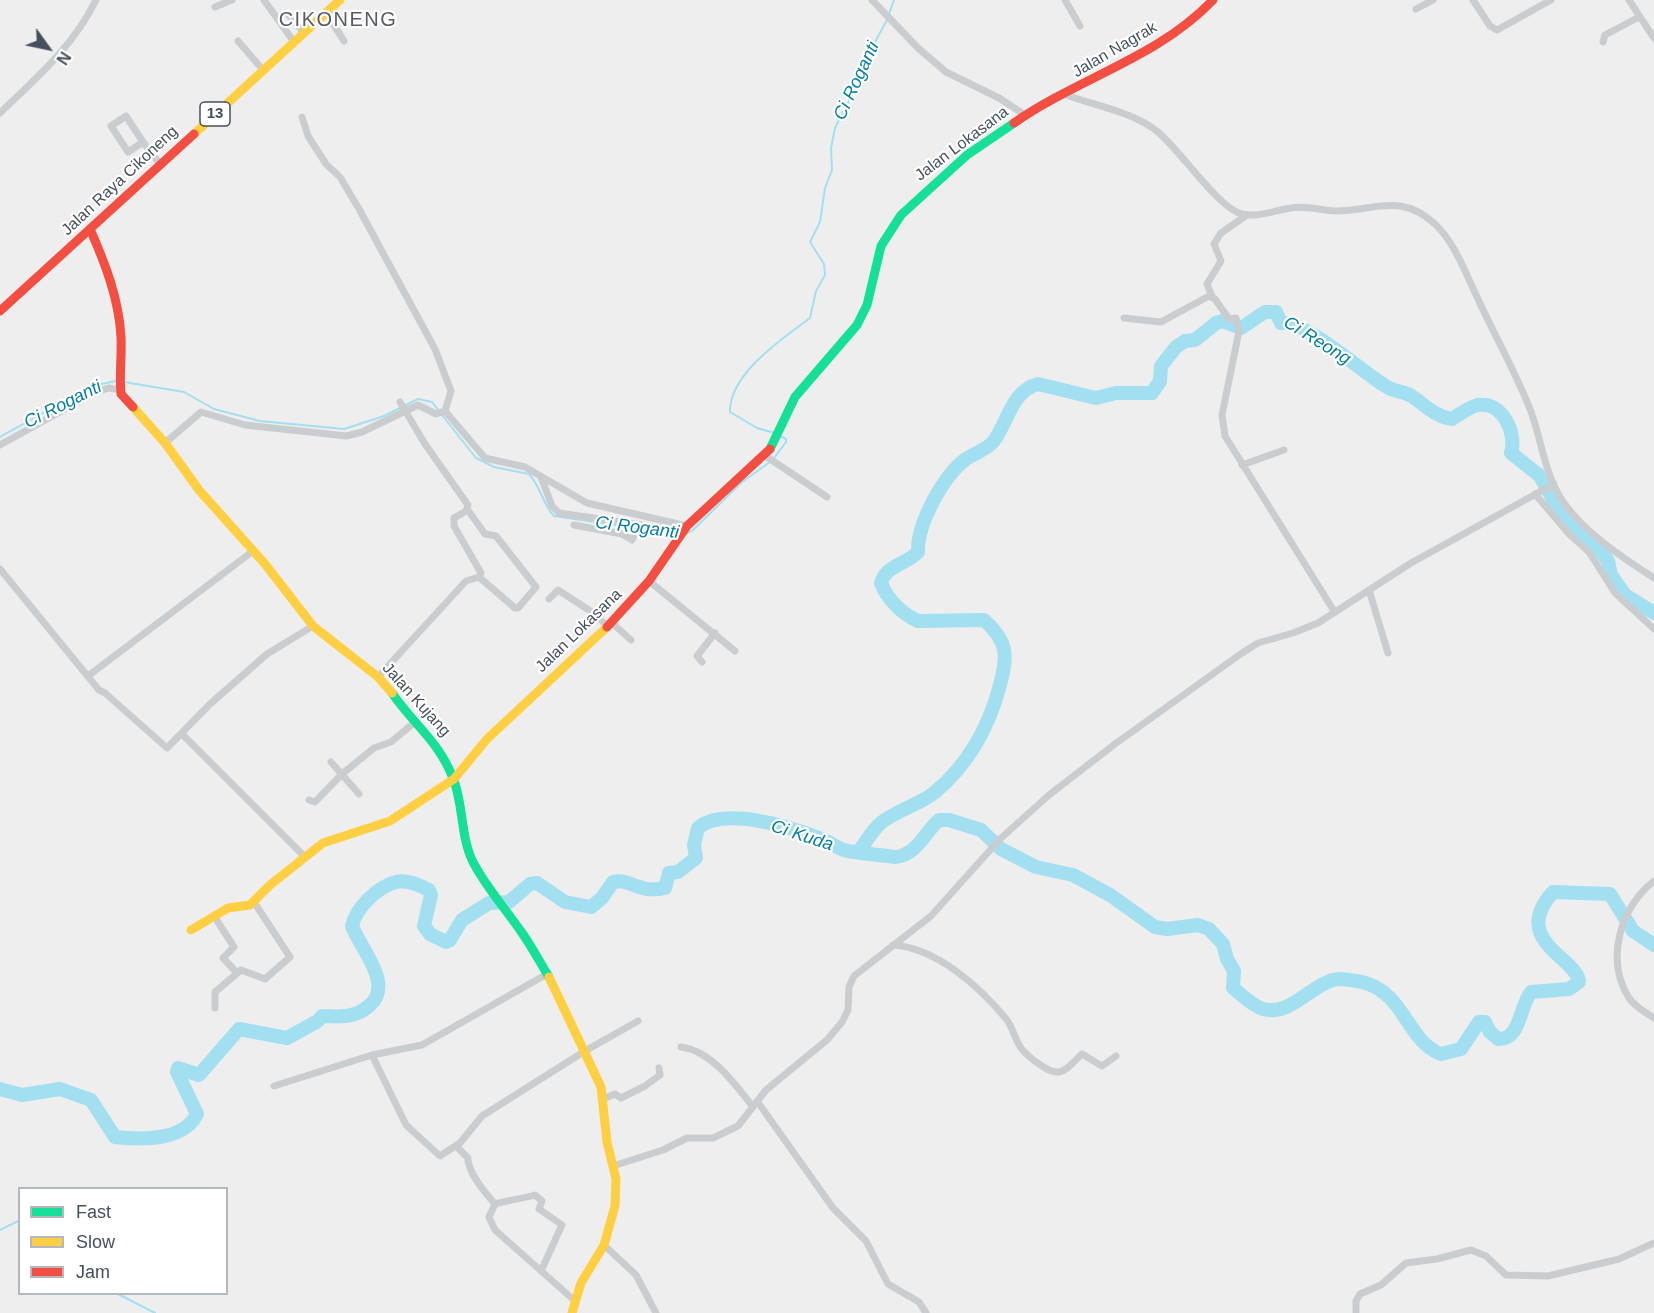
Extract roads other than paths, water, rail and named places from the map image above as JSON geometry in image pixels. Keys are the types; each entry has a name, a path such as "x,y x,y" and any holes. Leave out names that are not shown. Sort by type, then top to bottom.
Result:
{"main road":[{"name":"Jalan Raya Cikoneng","path":"0,311 340,0"},
{"name":"Jalan Nagrak","path":"1025,115 1152,48 1192,22 1213,0"},
{"name":"Jalan Lokasana","path":"254,902 305,857 330,840 390,821 454,779 487,739 610,625 649,581 683,531 770,459 776,433 795,397 857,324 867,305 881,246 901,215 967,155 1025,115"},
{"path":"90,229 109,272 113,291 121,339 121,390"},
{"name":"Jalan Kujang","path":"121,390 124,398 165,443 199,490 253,551 313,626 378,677 393,694 401,710 426,731 438,746 454,779 461,806 466,844 472,860 492,895 513,920 547,974 597,1073 616,1179 615,1206 604,1245 580,1283 572,1313"},
{"path":"191,930 228,908 247,907 254,902"}],"street":[{"path":"2,108 70,44 85,23 96,0"},
{"path":"215,7 232,0"},
{"path":"264,0 294,42"},
{"path":"872,0 892,22 946,72 999,98 1025,115"},
{"path":"1065,0 1080,26"},
{"path":"1416,9 1433,0"},
{"path":"1473,0 1490,26 1497,30 1551,0"},
{"path":"1629,0 1654,38"},
{"path":"326,13 344,41"},
{"path":"288,14 304,33"},
{"path":"1603,42 1605,35 1639,17"},
{"path":"238,41 263,70"},
{"path":"1066,95 1137,119 1151,127 1173,146 1230,209 1247,215"},
{"path":"143,142 128,152 111,126 126,116 160,164"},
{"path":"302,117 308,136 326,164 340,177 435,349 451,391 442,412"},
{"path":"1334,611 1225,436 1222,415 1239,328 1236,318 1229,319 1212,296 1207,284 1221,261 1214,244 1221,233 1247,215 1292,207 1337,211 1387,204 1416,212 1436,225 1466,271 1506,356 1530,411 1551,486 1570,511 1593,534 1654,578"},
{"path":"1124,318 1161,322 1212,296"},
{"path":"0,445 96,392 109,388 121,390"},
{"path":"165,443 201,412 245,425 346,436 362,432 403,408 418,405 442,412 482,456 522,466 583,502 683,531"},
{"path":"403,408 425,444 466,501 467,509 485,534 496,536 536,586 518,608 515,608 479,577"},
{"path":"1242,465 1284,450"},
{"path":"770,459 827,497"},
{"path":"541,477 555,510 578,521 622,534 632,540 637,529"},
{"path":"613,1166 663,1150 687,1138 712,1138 738,1126 777,1079 827,1040 848,1010 851,980 941,907 1000,839 1115,744 1258,643 1302,630 1436,549 1551,486"},
{"path":"1536,493 1569,534 1589,552 1615,593 1654,629"},
{"path":"467,509 454,518 454,526 480,568 479,577"},
{"path":"578,521 637,529 683,531"},
{"path":"88,676 253,551"},
{"path":"0,569 99,690 165,747 170,747 210,704 267,654 313,626"},
{"path":"378,677 466,581 479,577"},
{"path":"649,581 735,651"},
{"path":"549,599 558,590 631,640"},
{"path":"1369,590 1388,653"},
{"path":"702,662 697,656 715,633"},
{"path":"309,800 315,802 342,774 374,748 391,742 415,722"},
{"path":"182,734 305,857"},
{"path":"330,762 359,794"},
{"path":"1654,881 1626,912 1622,924 1618,957 1619,975 1629,999 1654,1018"},
{"path":"215,1008 215,992 237,973 247,970 265,979 290,957 254,902"},
{"path":"214,916 234,947 223,958 237,973"},
{"path":"894,945 917,948 961,976 1008,1021 1022,1050 1047,1068 1056,1072 1061,1071 1082,1054 1102,1066 1116,1056"},
{"path":"274,1086 372,1055 422,1045 547,974"},
{"path":"372,1055 406,1125 440,1156 456,1146 482,1116 585,1051 638,1021"},
{"path":"681,1047 689,1048 713,1062 755,1104 833,1208 866,1241 891,1288 919,1302 926,1313"},
{"path":"603,1099 615,1094 621,1098 634,1093 660,1075 659,1068"},
{"path":"456,1146 468,1158 469,1166 477,1182 495,1204"},
{"path":"541,1271 562,1225 539,1209 542,1201 535,1195 511,1203 504,1200 495,1204 489,1217 490,1223 541,1271 575,1301"},
{"path":"1356,1313 1356,1301 1360,1294 1381,1285 1406,1263 1437,1259 1471,1250 1481,1253 1506,1275 1548,1276 1619,1259 1654,1243"},
{"path":"604,1245 636,1275 656,1313"}],"waterway":[{"name":"Ci Roganti","path":"889,14 894,0"},
{"name":"Ci Roganti","path":"775,433 757,428 730,412 732,398 747,371 772,347 810,318 816,291 825,275 824,264 810,242 820,222 825,188 832,170 831,148 835,128 853,93 859,71 887,20"},
{"name":"Ci Reong","path":"859,851 882,822 934,793 967,758 990,716 1003,675 1005,657 1002,642 984,620 918,621 896,605 887,595 881,583 887,572 918,552 922,528 940,489 966,459 993,442 1016,400 1029,388 1038,384 1096,398 1116,393 1152,393 1160,381 1161,366 1176,347 1185,341 1195,340 1216,323 1222,321 1241,328 1265,312 1276,312 1281,323 1292,324 1305,330 1387,387 1410,395 1441,416 1452,419 1478,405 1495,408 1510,428 1511,453 1540,476 1564,519 1576,532 1594,542 1608,561 1611,575 1625,595 1654,613"},
{"name":"Ci Roganti","path":"0,437 92,386 116,381"},
{"name":"Ci Roganti","path":"124,382 184,392 214,409 260,421 344,429 384,416 418,399 432,402 439,411"},
{"name":"Ci Roganti","path":"442,415 476,458 494,467 529,474 554,516 677,534"},
{"name":"Ci Roganti","path":"774,458 786,442 786,439 780,436"},
{"name":"Ci Roganti","path":"686,534 693,530 742,482 770,462"},
{"name":"Ci Kuda","path":"0,1089 22,1095 60,1089 91,1100 115,1137 149,1138 172,1134 191,1123 197,1114 177,1072 178,1068 199,1075 239,1029 287,1038 318,1021 322,1016 353,1014 370,1005 376,996 377,977 352,926 363,905 382,888 404,881 429,890 431,895 424,926 430,934 446,942 450,940 462,920 489,903 509,902 530,884 537,883 565,902 591,907 602,898 613,882 625,882 648,889 665,888 669,873 678,872 696,858 694,845 698,828 709,822 724,819 775,824 819,838 844,850 895,857 915,848 939,820 949,820 981,830 1001,849 1036,867 1073,875 1110,895 1155,927 1167,929 1198,925 1209,929 1223,944 1227,959 1234,971 1233,988 1259,1008 1274,1010 1283,1008 1329,981 1339,979 1362,982 1377,988 1388,996 1420,1039 1429,1048 1441,1054 1461,1049 1479,1022 1485,1022 1490,1032 1498,1039 1506,1038 1515,1029 1531,992 1569,989 1579,982 1576,973 1542,936 1538,923 1541,909 1553,892 1610,894 1633,931 1654,945"},
{"path":"0,1230 18,1221"},
{"path":"120,1295 155,1313"}],"district":[{"name":"CIKONENG","path":"338,20"}]}
